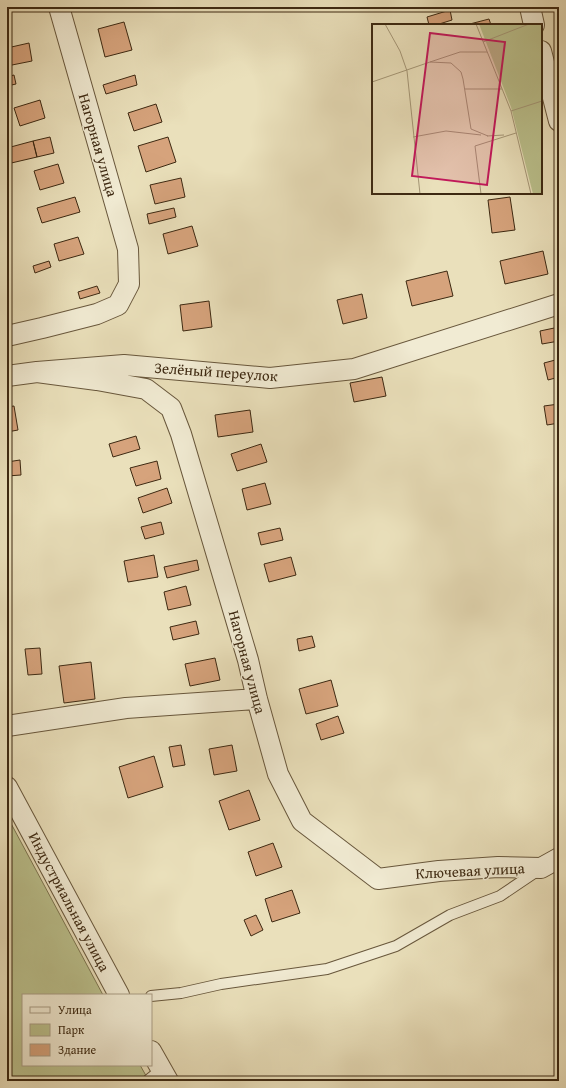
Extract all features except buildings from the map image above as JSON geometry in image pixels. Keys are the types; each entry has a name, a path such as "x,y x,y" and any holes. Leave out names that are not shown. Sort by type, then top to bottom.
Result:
{"street":[{"name":"Нагорная улица","path":"7,336 97,314 118,305 129,284 128,249 59,7"},
{"path":"530,7 534,24"},
{"path":"542,54 559,121"},
{"name":"Зелёный переулок","path":"7,376 124,365 270,378 354,369 559,304"},
{"name":"Нагорная улица","path":"37,372 97,380 146,389 171,408 183,441 246,652 257,699 278,774 302,821 378,879"},
{"path":"7,726 126,708 257,699"},
{"name":"Индустриальная улица","path":"7,787 118,994"},
{"name":"Ключевая улица","path":"378,879 439,871 498,867 541,868 559,858"},
{"path":"152,1053 159,1077"}],"lane":[{"path":"152,996 181,993 221,984 327,969 341,965 396,946 450,915 500,896 541,868"}],"green space":[{"path":"7,816 102,994 22,994 22,1066 141,1066 149,1081 7,1081"}]}
